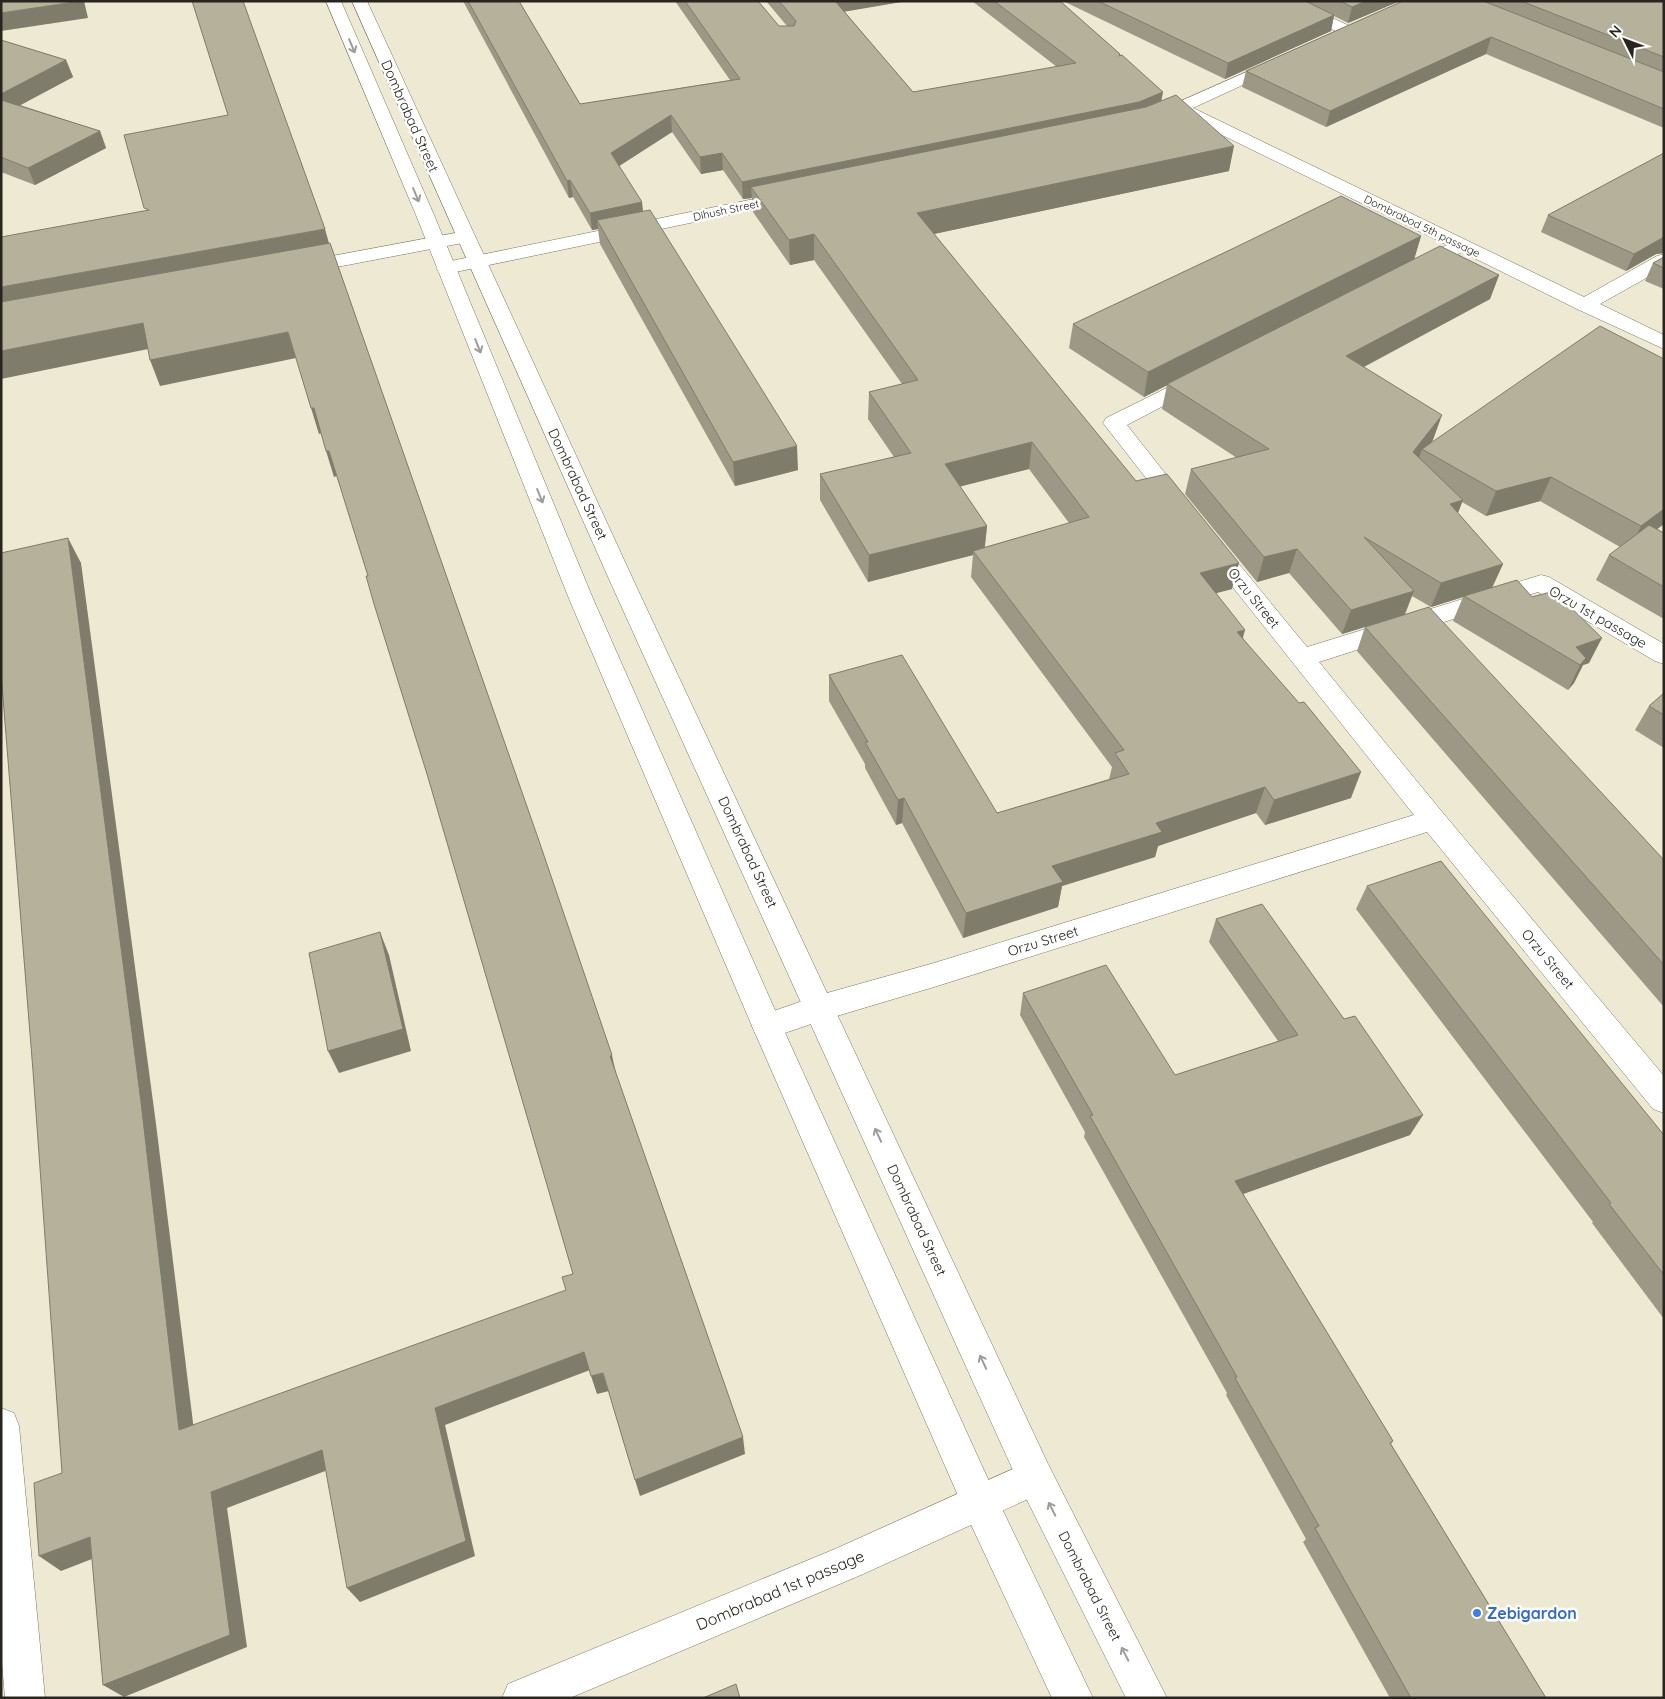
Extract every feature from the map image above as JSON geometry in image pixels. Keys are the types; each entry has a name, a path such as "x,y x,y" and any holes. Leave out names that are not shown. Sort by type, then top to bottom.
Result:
{"street":[{"name":"Dombrabad Street","path":"333,1 436,242 582,601 767,1026 980,1503 1072,1698"},
{"name":"Dombrabad Street","path":"359,1 617,570 1036,1477 1147,1698"},
{"path":"1283,1 1348,31"},
{"path":"1330,39 1366,23"},
{"path":"1132,127 1142,125 1295,55"},
{"name":"Dombrabod 5th passage","path":"1180,108 1664,343"},
{"name":"Dihush Street","path":"446,268 471,249 810,193"},
{"path":"282,271 436,242 471,249"},
{"path":"1400,276 1461,245"},
{"path":"1584,305 1664,260"},
{"name":"Orzu Street","path":"1218,370 1114,423 1433,820 1664,1099"},
{"name":"Orzu 1st passage","path":"1302,658 1540,583 1664,655"},
{"name":"Orzu Street","path":"767,1026 820,1008 934,975 1433,820"},
{"path":"1,1426 25,1698"},
{"name":"Dombrabad 1st passage","path":"522,1698 848,1562 1036,1477"}],"building":[{"path":"1,1 81,1 1,13"},
{"path":"192,1 243,1 325,229 1,287 1,237 149,210 144,208 124,135 228,115"},
{"path":"468,1 519,1 580,104 740,79 685,1 758,1 779,26 794,26 796,21 779,1 835,1 913,92 1076,63 994,1 1060,1 1120,54 1119,56 1122,55 1163,92 1139,102 742,182 722,153 700,157 671,115 611,153 642,202 590,213 570,180 567,181"},
{"path":"1098,1 1305,1 1334,15 1228,63"},
{"path":"1340,1 1366,1 1352,7"},
{"path":"1403,1 1483,1 1664,72 1664,109 1491,37 1330,111 1246,71"},
{"path":"1521,1 1664,1 1664,57"},
{"path":"1,40 66,60 1,94"},
{"path":"1176,95 1234,146 917,213 1136,481 1167,474 1239,563 1200,573 1245,630 1237,632 1299,703 1304,702 1361,772 1274,800 1265,787 1156,823 1162,832 1052,866 1063,882 966,913 904,798 898,800 865,742 868,742 829,675 902,655 997,813 1129,774 1115,753 1124,750 973,551 1089,517 1032,442 945,464 987,526 869,555 820,474 911,453 869,392 918,380 814,234 789,240 751,187 1146,107"},
{"path":"1,100 100,131 28,168 1,157"},
{"path":"1664,153 1664,237 1634,254 1548,215"},
{"path":"1341,196 1421,236 1148,372 1073,324 1232,249"},
{"path":"650,210 797,446 733,462 597,220"},
{"path":"330,243 538,838 612,1055 610,1056 743,1437 635,1480 603,1373 591,1376 584,1352 435,1408 466,1541 347,1588 322,1450 211,1492 230,1635 103,1685 90,1537 39,1556 34,1483 62,1473 33,1071 1,673 1,553 68,538 141,1102 179,1430 566,1290 562,1277 573,1274 427,774 374,604 366,576 368,576 329,451 326,451 314,408 311,408 288,332 150,360 143,323 1,351 1,302"},
{"path":"1440,246 1499,275 1346,356 1442,415 1413,452 1463,500 1450,504 1503,564 1441,583 1364,537 1414,591 1351,610 1297,549 1264,557 1191,469 1269,449 1167,384"},
{"path":"1664,257 1664,268 1653,263"},
{"path":"1600,326 1664,359 1664,509 1641,526 1551,477 1496,491 1422,449"},
{"path":"1649,525 1664,533 1664,587 1609,555"},
{"path":"1517,580 1532,597 1554,591 1602,638 1576,647 1586,658 1580,665 1464,596"},
{"path":"1429,607 1664,860 1664,965 1365,627"},
{"path":"1664,693 1664,715 1649,706"},
{"path":"1441,861 1664,1135 1664,1275 1609,1204 1611,1203 1367,886"},
{"path":"1262,904 1344,1019 1355,1016 1423,1115 1235,1181 1393,1441 1390,1443 1546,1698 1411,1698 1315,1528 1319,1526 1235,1378 1237,1377 1090,1116 1093,1115 1023,993 1106,965 1175,1075 1298,1035 1216,919"},
{"path":"380,932 403,1029 328,1051 309,953"},
{"path":"736,1684 740,1698 703,1698"}],"place":[{"name":"Zebigardon","path":"1477,1613"}]}
